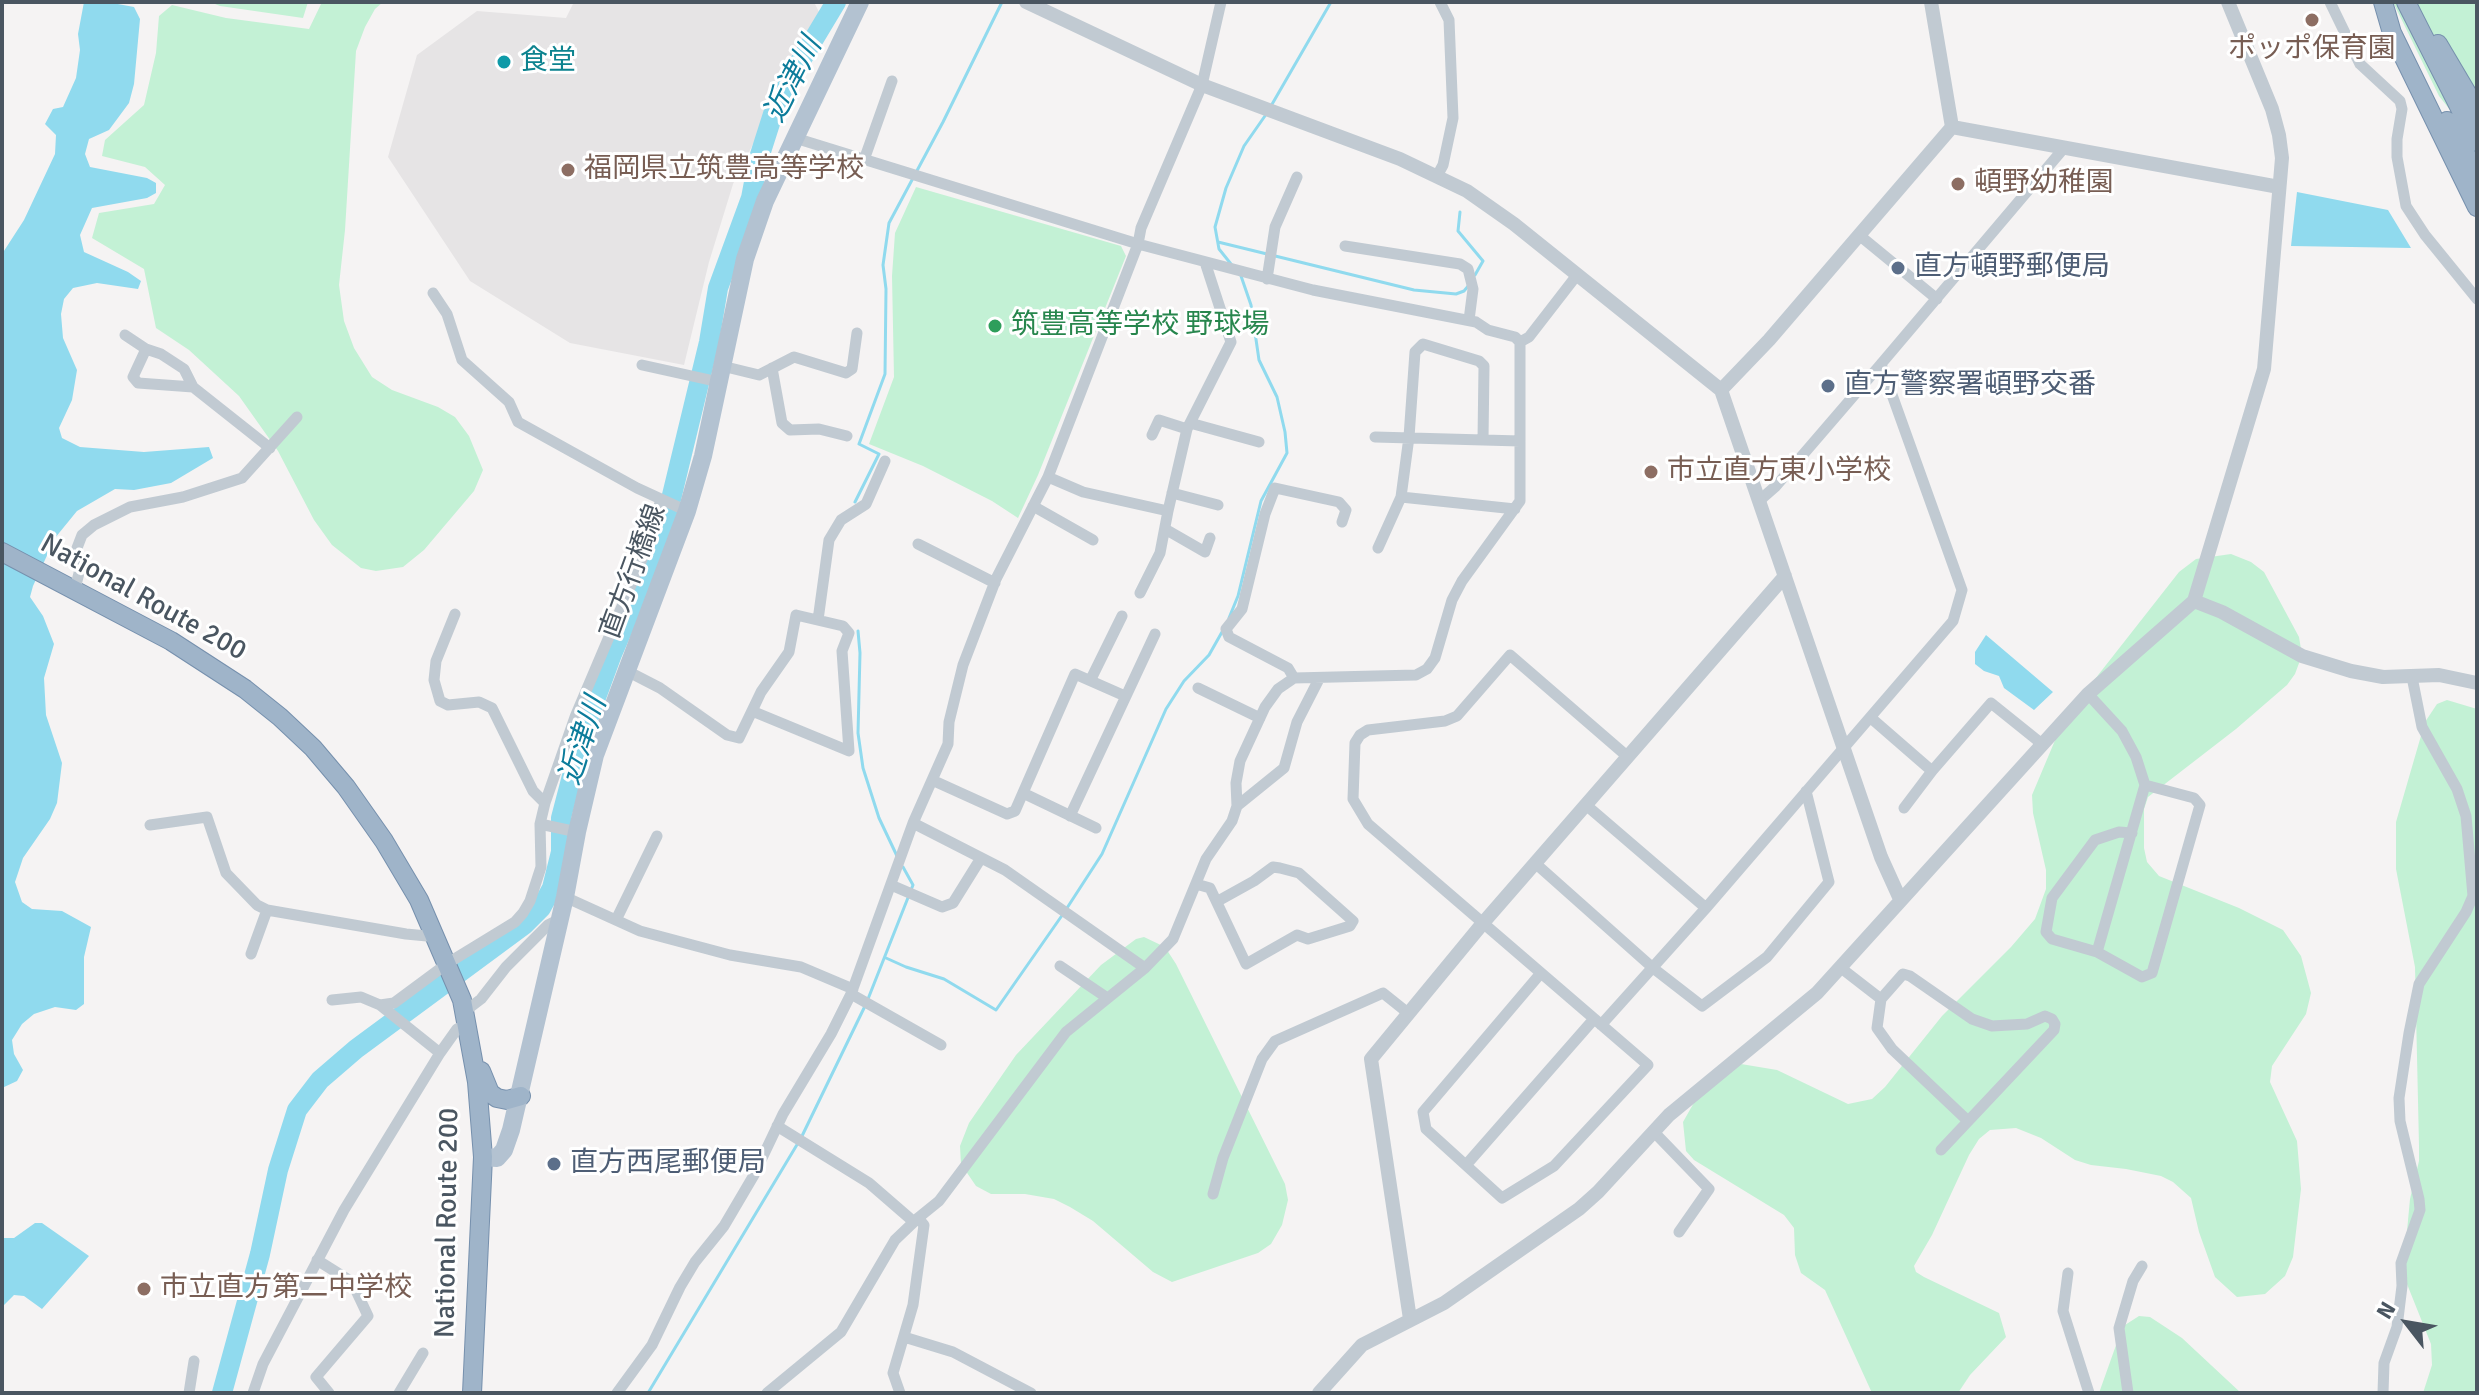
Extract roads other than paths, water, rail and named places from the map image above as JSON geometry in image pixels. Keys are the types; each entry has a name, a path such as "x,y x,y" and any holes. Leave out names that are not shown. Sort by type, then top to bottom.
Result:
{"highway":[{"path":"2384,2 2477,174"},
{"path":"2384,2 2392,33 2477,207"},
{"path":"2407,2 2423,20 2477,110"},
{"path":"2407,2 2477,142"},
{"name":"National Route 200","path":"2,552 159,634 223,674 280,717 313,748 346,787 384,841 419,900 448,963 464,1012 474,1058 483,1157 472,1393"},
{"path":"474,1058 490,1093 507,1100 521,1096"}],"main road":[{"name":"直方行橋線","path":"483,1157 497,1158 504,1150 521,1096 565,897 573,831 595,755 687,511 703,456 745,259 765,201 860,2"}],"street":[{"path":"1026,2 1202,85 1437,176 1467,191 1514,224 1721,390 1881,857 1900,899"},
{"path":"617,1393 652,1345 695,1262 724,1226 754,1175 777,1126 852,992 913,823 948,744 949,722 963,665 995,583 1048,477 1138,244 1141,228 1202,85 1221,2"},
{"path":"1437,176 1443,165 1453,118 1449,20 1440,2"},
{"path":"1931,2 1952,127"},
{"path":"1319,1393 1362,1345 1444,1303 1579,1209 1598,1192 1653,1131 1817,993 2088,694 2194,601 2264,369 2282,158 2272,109 2228,2"},
{"path":"2330,2 2360,64 2400,101 2402,109 2397,157 2406,206 2425,235 2477,299"},
{"path":"864,160 892,81"},
{"path":"1952,127 2279,187"},
{"path":"1721,390 1769,340 1952,127"},
{"path":"767,1393 841,1332 895,1240 939,1201 1066,1032 1145,968 1173,939 1206,859 1232,821 1237,806 1236,783 1240,761 1278,689 1294,678 1401,677 1416,675 1427,669 1435,658 1452,600 1462,581 1520,501 1520,342 1515,337 1469,320 1313,290 1138,244 795,138"},
{"path":"1760,500 1776,486 2064,148"},
{"path":"1267,279 1275,227 1297,177"},
{"path":"1859,235 1937,299"},
{"path":"1345,246 1460,264 1468,269 1473,289 1469,320"},
{"path":"1140,593 1160,553 1189,426 1231,342 1205,262"},
{"path":"1520,342 1529,337 1577,275"},
{"path":"433,293 447,314 462,360 509,402 518,422 637,488 687,511"},
{"path":"642,365 720,376 759,375 794,357 846,373 852,369 857,333"},
{"path":"125,335 184,369 193,387 270,448"},
{"path":"1378,548 1401,497 1415,352 1423,344 1479,361 1484,366 1483,440"},
{"path":"146,349 133,377 138,383 193,387"},
{"path":"1466,1165 1597,1022 1653,968 1953,621 1962,590 1881,364"},
{"path":"772,368 782,423 790,430 819,429 847,436"},
{"path":"70,587 80,569 77,548 82,535 94,525 130,507 183,497 242,478 297,417"},
{"path":"1152,435 1159,420 1259,442"},
{"path":"1375,437 1520,441"},
{"path":"818,620 829,540 841,520 866,504 885,461"},
{"path":"1048,477 1083,492 1168,511"},
{"path":"1294,678 1288,668 1229,637 1226,629 1242,609 1265,514 1275,488 1339,502 1346,510 1342,522"},
{"path":"1172,493 1218,505"},
{"path":"1401,497 1515,509"},
{"path":"384,1008 448,963 488,941 523,913 541,867 545,803 580,705 648,545 661,499"},
{"path":"1033,506 1093,540"},
{"path":"1165,529 1205,552 1210,538"},
{"path":"918,544 995,583"},
{"path":"1410,1319 1371,1059 1483,923 1785,576"},
{"path":"2194,601 2222,612 2302,656 2351,671 2383,677 2439,675 2477,683"},
{"path":"455,614 436,661 436,692 440,701 448,705 479,702 492,708 533,791 545,803"},
{"path":"627,671 660,688 727,735 739,738 761,692 789,652 796,615 843,626 849,633 842,651 849,751 752,711"},
{"path":"1091,679 1122,616"},
{"path":"1070,816 1155,634"},
{"path":"1541,973 1423,1112 1426,1129 1502,1198 1554,1166 1648,1065 1368,824 1353,799 1355,743 1368,730 1445,721 1457,716 1510,655 1628,757"},
{"path":"932,780 1007,814 1015,811 1075,674 1125,696"},
{"path":"2383,1393 2384,1363 2397,1327 2402,1286 2401,1263 2420,1210 2400,1121 2399,1098 2409,1033 2419,984 2466,912 2473,896 2466,816 2457,789 2422,727 2412,677"},
{"path":"1237,806 1284,768 1297,722 1319,679"},
{"path":"1198,688 1260,718"},
{"path":"2088,694 2122,731 2136,757 2145,785 2097,952"},
{"path":"1904,808 1991,703 2042,744"},
{"path":"1871,718 1932,771"},
{"path":"2132,833 2119,832 2095,840 2052,898 2046,932 2052,939 2097,952 2142,977 2152,973 2200,805 2194,798 2145,785"},
{"path":"1535,863 1653,968 1702,1006 1767,957 1829,882 1806,791"},
{"path":"1023,793 1096,828"},
{"path":"1586,805 1706,908"},
{"path":"150,825 207,817 226,873 257,905 267,910 406,934 427,936 433,931"},
{"path":"913,823 1005,870 1145,968"},
{"path":"542,825 573,831"},
{"path":"616,920 657,836"},
{"path":"891,885 942,907 953,903 981,858"},
{"path":"1196,884 1210,888 1246,964 1297,935 1308,939 1350,926 1353,921 1299,873 1273,867 1218,901"},
{"path":"565,897 640,931 715,951 801,967 852,992 941,1045"},
{"path":"251,954 267,910"},
{"path":"253,1393 263,1364 344,1210 457,1029 464,1012 481,999 506,967 548,925 560,919"},
{"path":"1060,966 1106,997"},
{"path":"1841,968 1881,999"},
{"path":"1941,1150 2054,1030 2055,1024 2045,1016 2027,1024 1992,1026 1972,1019 1903,974 1881,999 1877,1028 1892,1049 1968,1121"},
{"path":"1213,1194 1223,1158 1262,1059 1275,1041 1383,993 1408,1013"},
{"path":"332,1000 361,997 384,1008 440,1053"},
{"path":"777,1126 869,1183 924,1225 913,1305 893,1373 900,1393"},
{"path":"1653,1131 1709,1189 1679,1232"},
{"path":"317,1260 352,1282 368,1316 316,1377 329,1393"},
{"path":"2128,1393 2119,1328 2133,1281 2142,1266"},
{"path":"2068,1273 2063,1311 2089,1393"},
{"path":"904,1337 953,1352 1031,1393"},
{"path":"399,1393 423,1353"},
{"path":"189,1393 194,1361"}],"water":[{"path":"84,2 134,7 140,19 134,84 129,103 109,130 89,139 85,154 90,167 147,178 156,183 156,193 147,198 92,208 80,235 84,252 141,281 138,289 97,283 73,288 64,299 61,314 63,338 77,370 72,400 59,428 62,438 80,447 144,452 209,447 213,458 171,483 134,490 115,489 77,511 55,538 33,586 30,597 43,616 54,644 44,678 46,715 62,763 57,803 50,819 23,858 15,882 22,902 32,909 62,911 91,927 84,957 84,1004 76,1010 55,1007 34,1014 22,1024 12,1040 14,1054 23,1070 17,1081 2,1088 2,254 24,220 55,154 56,135 45,124 53,109 63,107 76,78 80,50 78,34"},
{"path":"2297,192 2388,210 2411,248 2291,246"},
{"path":"1986,635 2053,692 2034,710 2004,688 1999,676 1975,664 1975,652"},
{"path":"35,1223 42,1223 89,1256 42,1309 24,1296 14,1295 2,1307 2,1238 14,1238"}],"waterway":[{"name":"近津川","path":"222,1393 260,1254 278,1170 297,1110 320,1080 356,1049 524,925 541,908 552,888 561,852 561,818 584,730 665,524 709,342 718,288 751,198 758,161 773,114 836,2"},
{"path":"855,502 879,454 859,444 885,374 886,289 883,265 889,223 1002,2"},
{"path":"1271,106 1331,2"},
{"path":"1231,264 1219,249 1215,227 1226,188 1244,146 1267,113"},
{"path":"1460,212 1458,231 1483,261 1475,275"},
{"path":"1218,242 1414,290 1456,294 1469,285"},
{"path":"1229,618 1238,596 1261,501 1287,453 1277,397 1259,360 1251,305 1241,276"},
{"path":"858,631 858,733 863,768 879,818 897,856"},
{"path":"1067,908 1102,854 1166,709 1184,681 1209,655 1222,632"},
{"path":"868,999 913,885 903,867"},
{"path":"886,958 944,979 996,1010 1063,914"},
{"path":"802,1136 865,1006"},
{"path":"648,1393 798,1143"}],"place":[{"name":"ポッポ保育園","path":"2312,20"},
{"name":"食堂","path":"504,62"},
{"name":"福岡県立筑豊高等学校","path":"568,170"},
{"name":"頓野幼稚園","path":"1958,184"},
{"name":"直方頓野郵便局","path":"1898,268"},
{"name":"筑豊高等学校 野球場","path":"995,326"},
{"name":"直方警察署頓野交番","path":"1828,386"},
{"name":"市立直方東小学校","path":"1651,472"},
{"name":"直方西尾郵便局","path":"554,1164"},
{"name":"市立直方第二中学校","path":"144,1289"}]}
